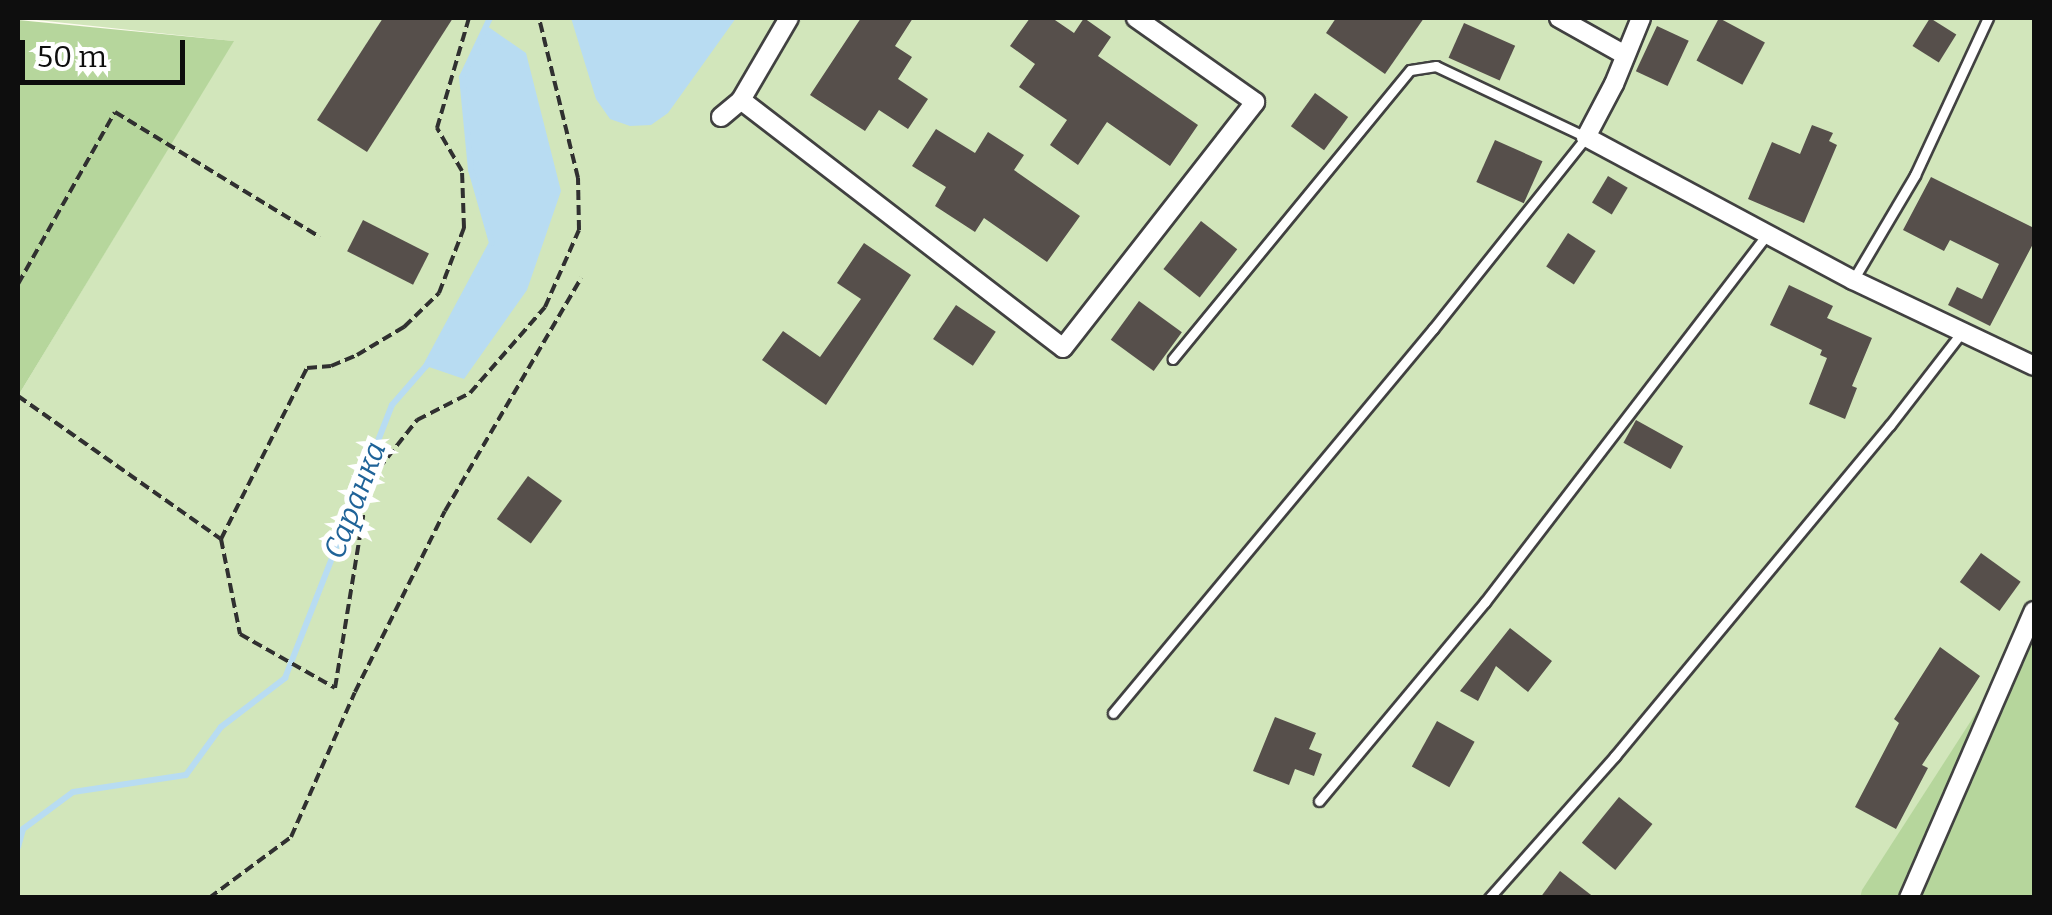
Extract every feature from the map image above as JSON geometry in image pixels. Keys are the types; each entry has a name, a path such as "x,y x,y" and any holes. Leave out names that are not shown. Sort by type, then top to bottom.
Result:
{"street":[{"path":"721,116 741,100 789,18"},
{"path":"741,100 1062,348 1255,102 1136,18"},
{"path":"1559,18 1625,55"},
{"path":"1641,18 1586,136 1853,280 2034,366"},
{"path":"1909,898 2034,611"}],"lane":[{"path":"1853,280 1915,174 1988,18"},
{"path":"1113,713 1433,329 1586,136 1436,66 1410,70 1173,359"},
{"path":"1318,802 1485,602 1768,234"},
{"path":"1489,898 1615,756 1890,425 1963,330"}],"path":[{"path":"470,18 437,128 462,171 464,228 438,293 404,327 357,355 332,366 307,368 220,540 240,634 335,688 369,481 416,420 470,393 544,307 579,230 578,178 538,18"},
{"path":"18,284 114,112 320,237"},
{"path":"209,898 291,837 445,511 581,278"},
{"path":"18,396 220,540"}],"green space":[{"path":"18,18 2034,18 2034,611 1909,897 18,897 18,396 233,41"},
{"path":"18,20 234,41 18,396"},
{"path":"2034,623 2034,897 1860,898 1862,890"}],"water":[{"path":"571,18 736,18 668,113 651,125 630,126 610,119 596,99"},
{"path":"487,26 526,53 561,191 527,290 464,379 426,366 492,243 471,170 462,77"}],"building":[{"path":"383,18 453,18 367,152 317,120"},
{"path":"861,18 913,18 895,46 912,57 898,79 928,99 908,129 879,110 865,131 810,95"},
{"path":"1030,18 1052,18 1074,33 1084,18 1111,37 1098,56 1198,125 1170,166 1107,122 1078,165 1050,145 1067,120 1019,87 1035,64 1010,46"},
{"path":"1336,18 1424,18 1385,74 1326,33"},
{"path":"1719,18 1765,42 1742,85 1696,60"},
{"path":"1930,18 1956,34 1939,62 1913,46"},
{"path":"1464,23 1515,46 1500,80 1449,58"},
{"path":"1657,26 1689,41 1668,86 1636,71"},
{"path":"1315,93 1348,117 1324,150 1291,126"},
{"path":"1812,125 1833,133 1829,141 1837,145 1804,223 1748,199 1772,142 1800,154"},
{"path":"936,129 975,153 988,132 1024,155 1014,170 1080,216 1047,262 984,218 975,232 935,206 946,187 912,166"},
{"path":"1495,140 1543,161 1524,203 1476,182"},
{"path":"1608,176 1628,188 1612,214 1592,203"},
{"path":"1931,177 2034,228 2034,242 1990,326 1948,305 1957,287 1982,299 1999,264 1950,240 1944,251 1903,230"},
{"path":"363,220 429,254 413,285 347,251"},
{"path":"1201,221 1237,249 1200,297 1163,269"},
{"path":"1568,233 1596,251 1574,285 1546,267"},
{"path":"864,243 911,275 826,405 762,360 783,331 820,357 861,299 837,283"},
{"path":"1789,285 1833,306 1827,318 1872,338 1852,386 1857,388 1845,419 1809,404 1827,358 1820,355 1822,350 1770,325"},
{"path":"1139,301 1182,332 1154,371 1111,340"},
{"path":"956,305 996,332 973,366 933,339"},
{"path":"1636,420 1683,446 1671,469 1623,443"},
{"path":"528,476 562,501 531,544 497,519"},
{"path":"1981,553 2021,582 1999,611 1960,582"},
{"path":"1510,628 1552,661 1528,692 1496,666 1478,701 1460,691"},
{"path":"1940,647 1980,676 1922,765 1928,768 1896,829 1855,807 1899,723 1894,719"},
{"path":"1275,717 1316,733 1309,749 1322,754 1314,776 1295,769 1289,785 1253,771"},
{"path":"1437,721 1475,742 1449,787 1412,766"},
{"path":"1619,797 1652,824 1615,870 1582,843"},
{"path":"1560,871 1595,898 1540,898"}],"waterway":[{"name":"Саранка","path":"18,847 23,829 73,792 186,775 221,727 285,678 392,405 426,366 492,243 471,170 462,77 490,18"}]}
